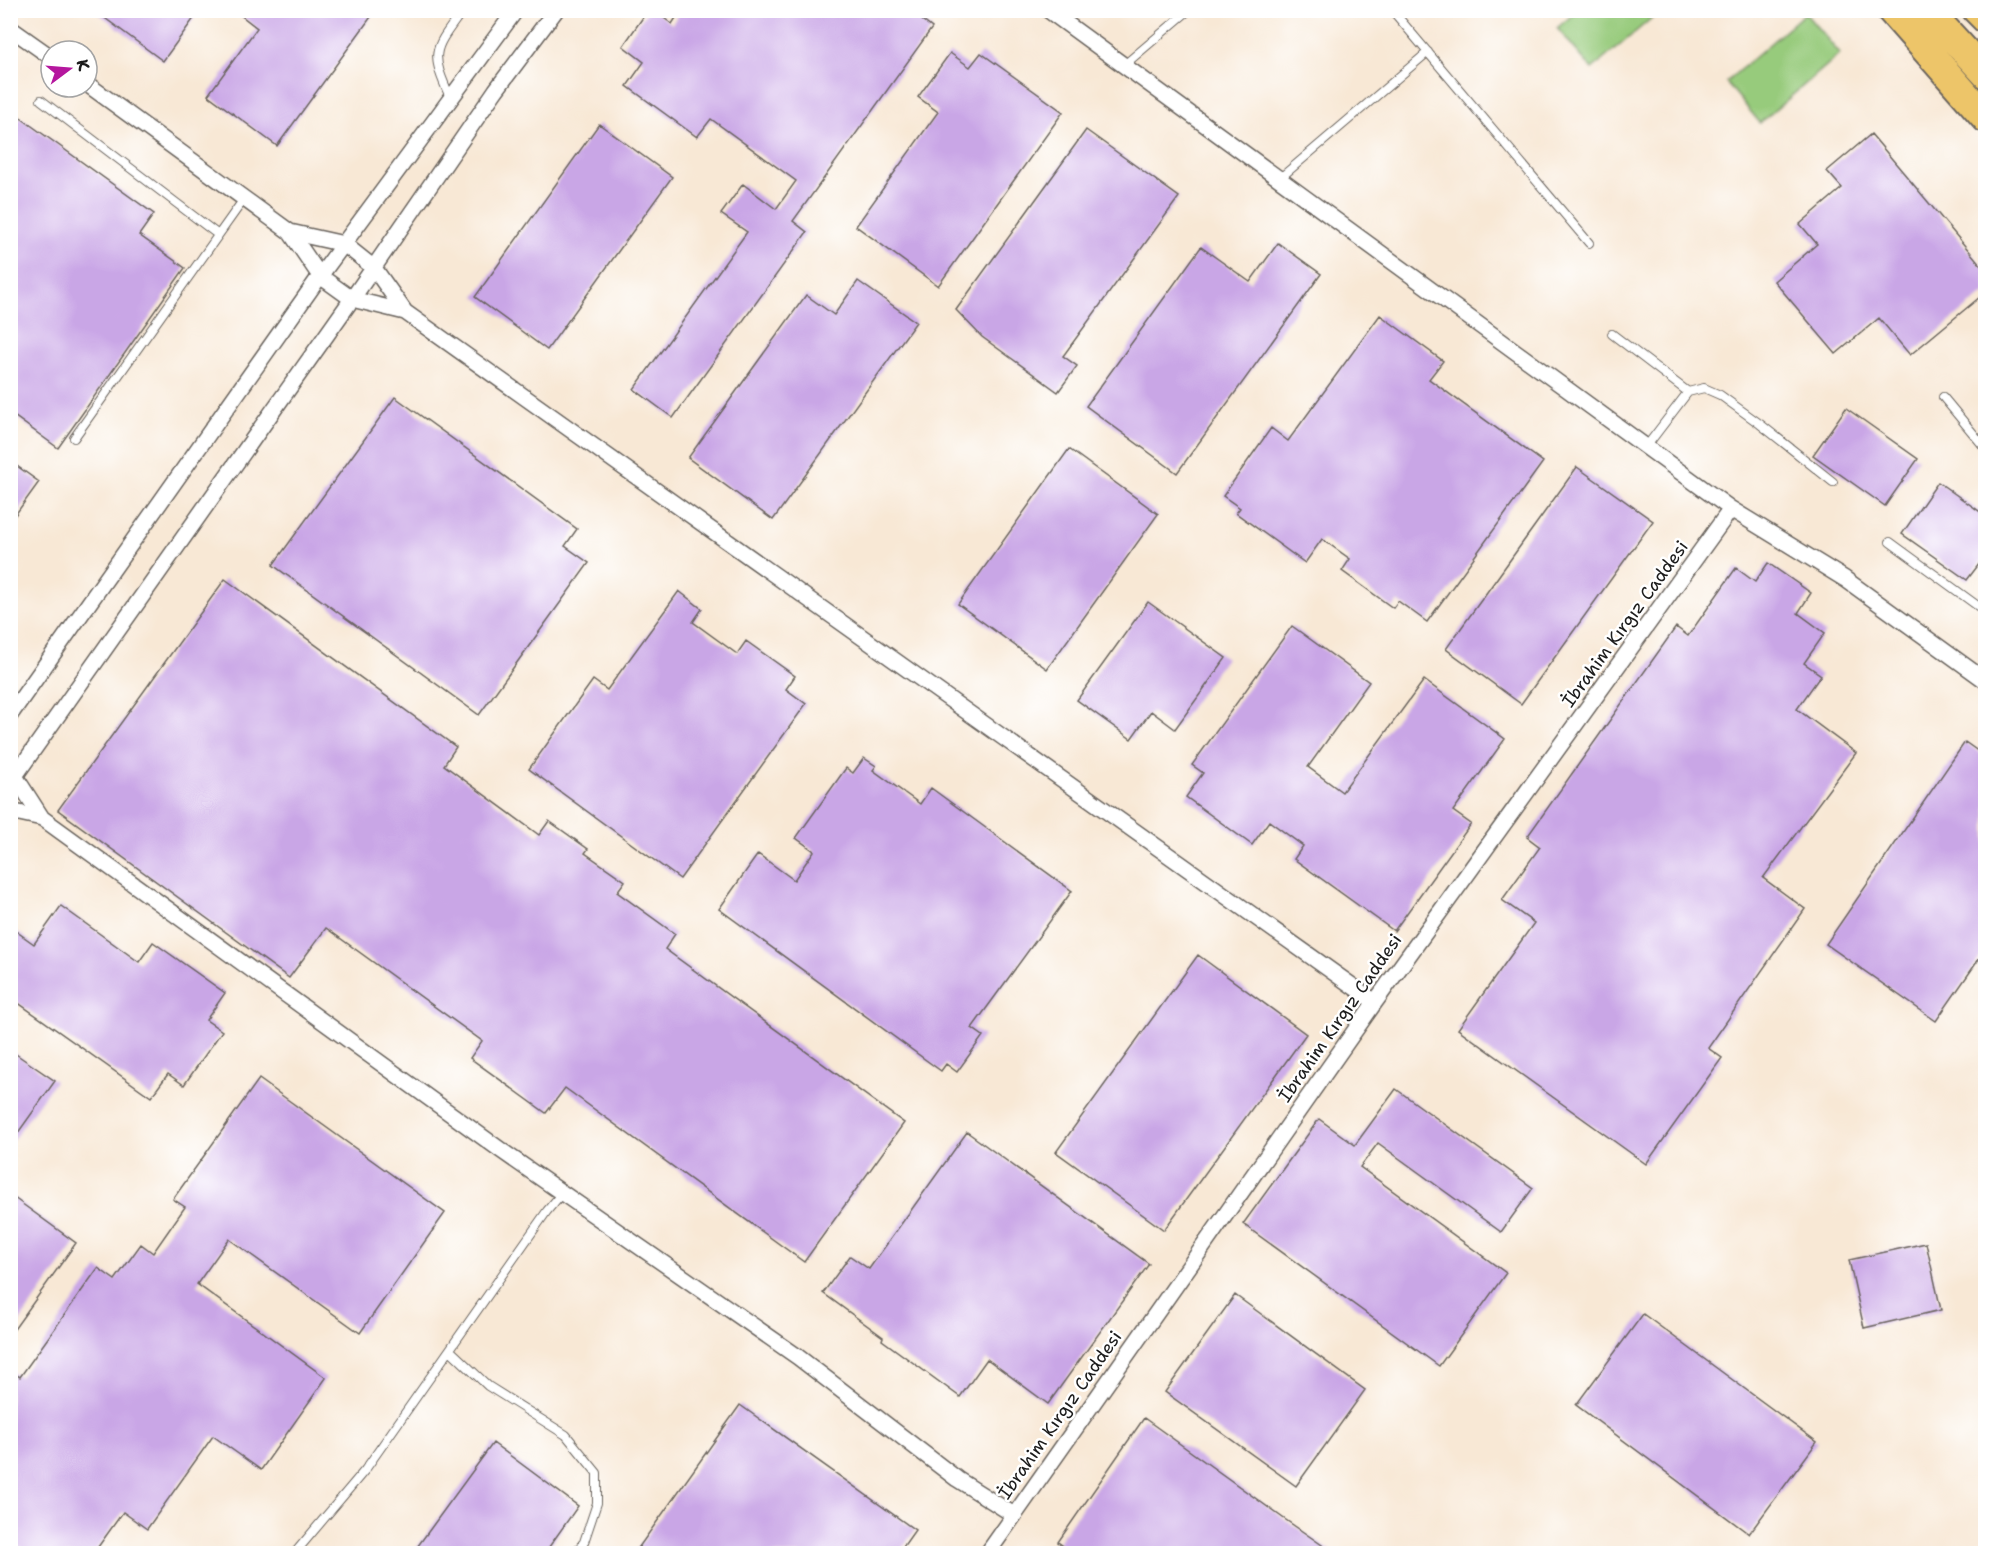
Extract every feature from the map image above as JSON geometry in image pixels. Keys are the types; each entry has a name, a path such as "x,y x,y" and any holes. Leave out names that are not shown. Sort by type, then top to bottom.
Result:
{"highway":[{"path":"1891,10 1986,118"},
{"path":"1928,10 1986,74"},
{"path":"1977,10 1986,19"}],"street":[{"path":"10,715 320,276 516,10"},
{"path":"556,10 496,90 374,268 12,777 42,818 562,1193 798,1357 957,1479 1014,1515"},
{"path":"1048,10 1731,509 1845,579 1986,681"},
{"path":"10,28 39,49"},
{"path":"99,93 290,232 320,276 352,299 405,312"},
{"path":"290,232 344,244 374,268 405,312 1375,1002"},
{"name":"İbrahim Kırgız Caddesi","path":"987,1554 1375,1002 1731,509"},
{"path":"10,811 42,818"}],"lane":[{"path":"450,97 436,59 438,44 463,10"},
{"path":"1123,66 1189,10"},
{"path":"1392,10 1589,243"},
{"path":"1279,179 1428,52"},
{"path":"41,100 217,234"},
{"path":"74,438 244,199"},
{"path":"1611,334 1688,392"},
{"path":"1646,447 1688,392 1704,388 1720,395 1760,424 1833,482"},
{"path":"1943,396 1986,449"},
{"path":"1890,542 1986,612"},
{"path":"294,1554 366,1470 547,1211 562,1193"},
{"path":"450,1350 488,1386 566,1434 597,1473 597,1503 584,1542 574,1554"}],"green space":[{"path":"1577,11 1660,11 1592,69 1557,28"},
{"path":"1805,13 1840,54 1760,123 1726,82"}],"building":[{"path":"94,10 200,10 163,61"},
{"path":"234,10 376,10 277,146 208,95 257,28"},
{"path":"648,10 653,10 672,24 681,10 909,10 932,28 793,221 807,232 673,418 634,389 747,232 721,214 743,184 776,209 796,181 711,119 697,137 627,86 644,62 623,46"},
{"path":"950,53 970,67 981,53 1063,112 938,286 856,226 938,112 918,97"},
{"path":"18,116 154,214 139,235 185,268 58,448 10,413 10,126"},
{"path":"599,124 672,177 547,350 475,297"},
{"path":"1086,130 1179,197 1063,356 1077,366 1058,392 982,337 956,310"},
{"path":"1871,134 1986,271 1986,292 1910,355 1879,318 1836,354 1774,281 1817,244 1800,224 1842,188 1827,171"},
{"path":"1278,243 1321,274 1177,473 1086,406 1201,247 1250,282"},
{"path":"858,281 916,322 773,520 688,458 806,295 834,315"},
{"path":"1380,315 1443,361 1429,379 1543,462 1427,622 1398,601 1393,608 1342,571 1350,559 1322,539 1305,563 1236,513 1240,508 1223,496 1271,428 1288,441"},
{"path":"395,397 577,529 565,546 589,563 479,715 273,565"},
{"path":"1846,408 1918,459 1885,506 1813,455"},
{"path":"1069,449 1158,514 1047,669 958,604"},
{"path":"10,461 39,482 10,522"},
{"path":"1577,467 1653,521 1521,704 1446,649"},
{"path":"1938,482 1986,516 1986,555 1967,580 1902,534"},
{"path":"1768,563 1811,593 1798,613 1825,633 1804,663 1821,675 1797,709 1856,753 1763,878 1805,909 1708,1048 1722,1058 1646,1164 1458,1029 1534,923 1502,900 1540,847 1527,837 1676,627 1688,636 1736,568 1755,582"},
{"path":"225,579 456,747 444,765 539,835 549,821 588,849 585,853 625,881 617,892 675,934 665,949 904,1123 804,1262 565,1088 546,1113 470,1058 482,1041 326,928 289,978 58,810"},
{"path":"679,591 702,609 693,622 737,654 746,641 795,676 786,689 806,704 680,879 529,769 593,680 607,690"},
{"path":"1148,602 1226,658 1175,729 1151,711 1131,739 1077,700"},
{"path":"1292,626 1369,682 1308,767 1342,792 1424,680 1505,739 1453,811 1471,824 1394,931 1294,859 1303,846 1269,821 1252,845 1186,797 1203,773 1192,765"},
{"path":"1965,742 1986,757 1986,949 1936,1021 1826,944"},
{"path":"864,758 876,766 873,770 920,804 931,788 1072,891 972,1028 983,1036 957,1072 946,1064 941,1071 719,909 758,854 794,880 814,851 796,838 846,768 853,773"},
{"path":"61,906 139,962 153,942 225,993 206,1020 222,1031 184,1085 168,1074 151,1097 10,997 10,927 34,944"},
{"path":"1198,955 1306,1034 1164,1230 1056,1152"},
{"path":"10,1050 55,1081 10,1144"},
{"path":"259,1079 445,1213 360,1333 229,1239 197,1284 326,1378 261,1470 213,1436 147,1529 123,1512 93,1554 30,1554 10,1540 10,1371 20,1377 98,1268 115,1280 141,1244 153,1253 185,1207 173,1199"},
{"path":"1396,1089 1533,1188 1501,1232 1378,1143 1360,1167 1506,1273 1439,1366 1243,1224 1319,1119 1355,1145"},
{"path":"967,1132 1149,1264 1048,1404 987,1359 960,1397 823,1293 850,1256 869,1269"},
{"path":"10,1195 76,1243 10,1335"},
{"path":"1926,1243 1941,1310 1864,1328 1849,1260"},
{"path":"1235,1295 1365,1390 1296,1486 1165,1392"},
{"path":"1643,1314 1817,1442 1749,1534 1576,1405"},
{"path":"740,1405 915,1530 898,1554 634,1554"},
{"path":"1144,1418 1335,1554 1074,1554 1058,1542"},
{"path":"493,1443 578,1506 544,1554 412,1554"}]}
